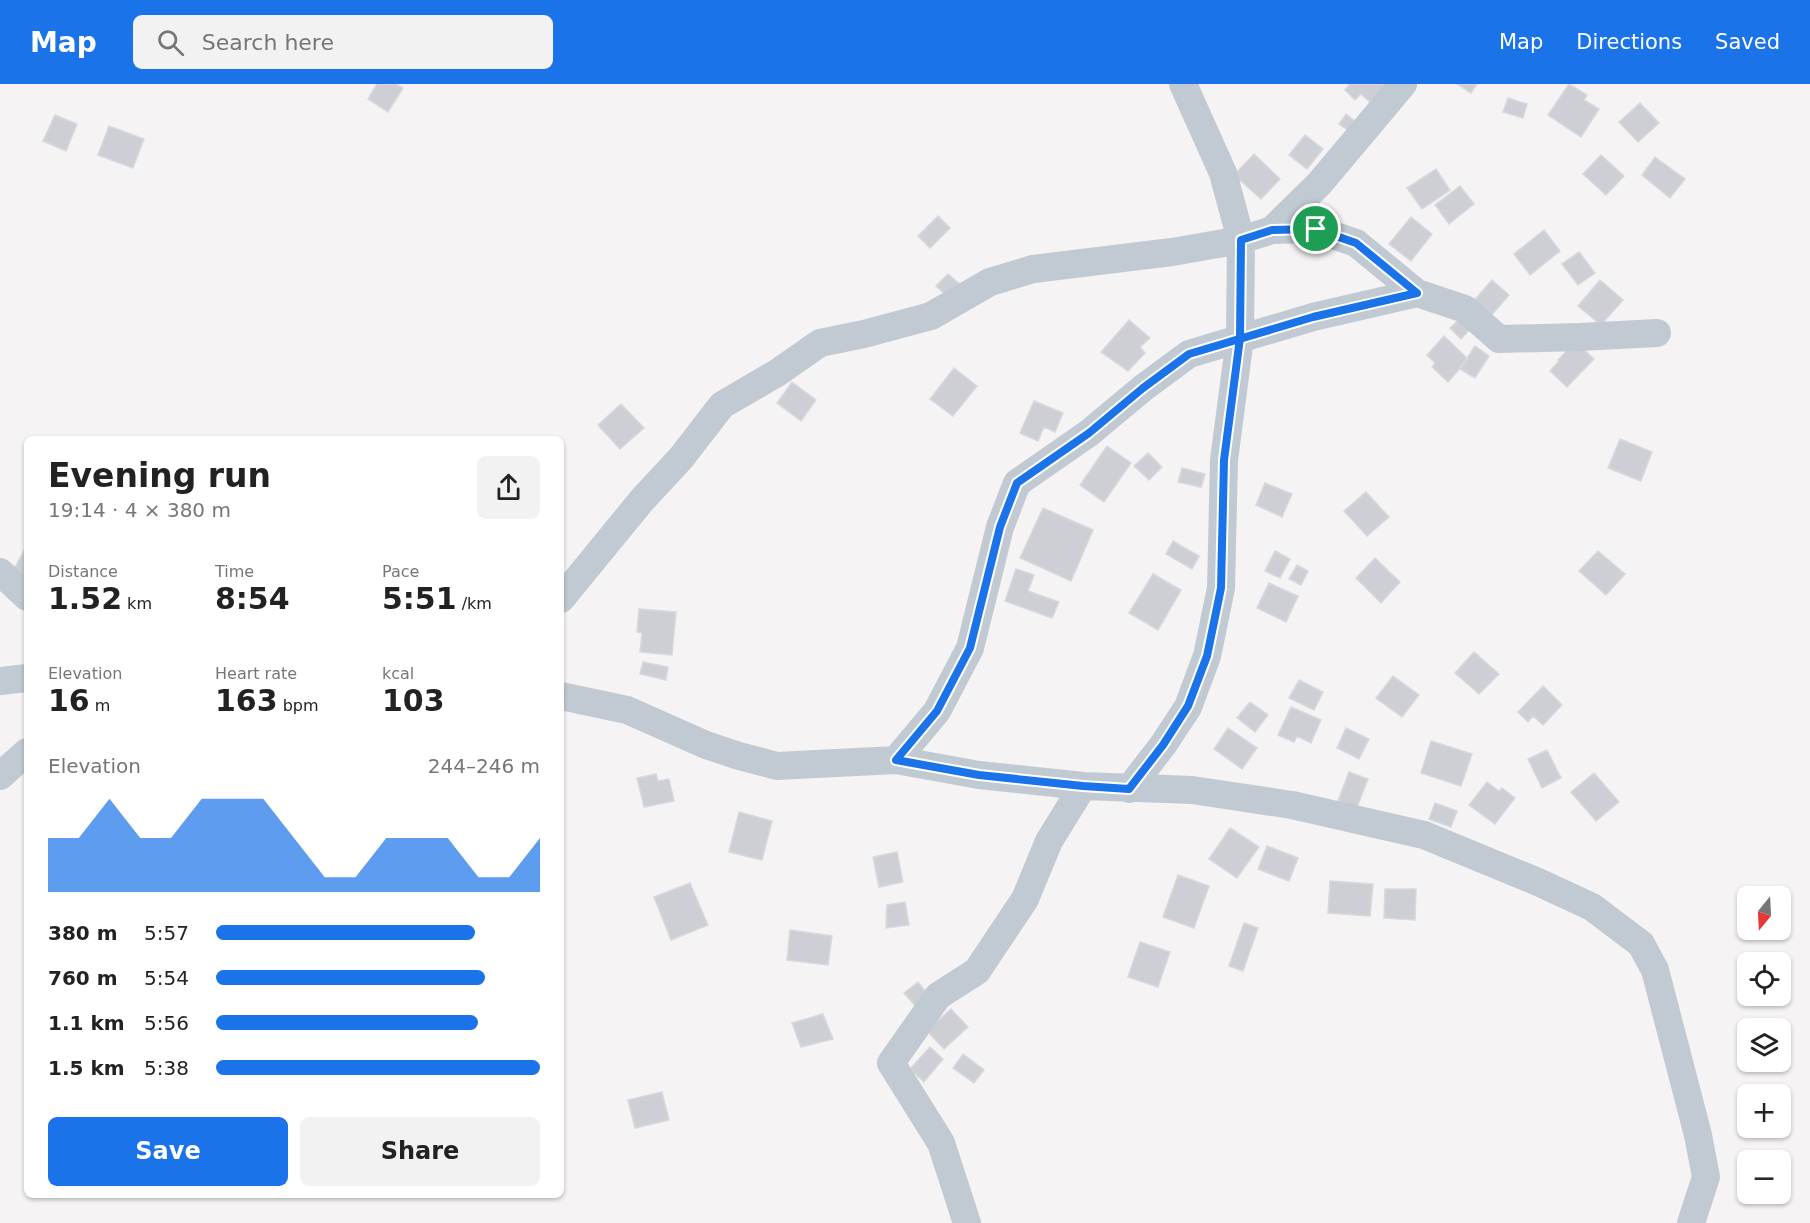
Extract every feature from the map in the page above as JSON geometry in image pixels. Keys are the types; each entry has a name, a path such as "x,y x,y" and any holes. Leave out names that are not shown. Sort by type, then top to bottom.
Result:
{"street":[{"path":"1129,789 1163,745 1188,706 1207,656 1221,588 1224,460 1240,338 1241,240 1223,173 1183,84"},
{"path":"1272,230 1319,184 1403,84"},
{"path":"564,595 635,509 681,458 722,405 777,374 820,343 931,316 990,282 1034,269 1172,252 1241,240 1272,230 1316,229 1356,243 1417,293 1465,309 1499,339 1657,333"},
{"path":"896,760 937,711 970,648 1000,527 1017,483 1089,433 1143,388 1189,354 1313,317 1417,293"},
{"path":"0,572 24,594"},
{"path":"0,681 24,678"},
{"path":"564,697 627,711 706,745 777,766 896,760 979,775 1083,786 1192,790 1292,805 1424,836 1593,907 1641,944 1655,970 1698,1135 1706,1177 1691,1223"},
{"path":"0,776 24,755"},
{"path":"967,1223 940,1143 891,1063 938,996 977,971 1025,899 1049,841 1083,786"}],"building":[{"path":"377,84 396,84 403,88 388,112 368,99"},
{"path":"1350,84 1385,84 1372,104 1361,94 1355,100 1345,90"},
{"path":"1457,84 1477,84 1471,93"},
{"path":"1569,84 1587,95 1584,100 1599,109 1581,137 1548,115"},
{"path":"1508,98 1527,104 1523,118 1503,112"},
{"path":"1640,103 1659,123 1638,142 1619,122"},
{"path":"1346,114 1356,122 1349,131 1339,124"},
{"path":"55,115 77,124 66,151 43,141"},
{"path":"109,126 144,139 133,168 98,155"},
{"path":"1305,135 1323,149 1307,169 1289,155"},
{"path":"1254,154 1280,179 1261,199 1234,175"},
{"path":"1601,155 1624,176 1606,195 1583,174"},
{"path":"1655,157 1685,179 1670,198 1642,175"},
{"path":"1436,169 1450,190 1422,209 1407,188"},
{"path":"1460,186 1474,204 1449,224 1435,205"},
{"path":"938,216 950,228 930,248 918,236"},
{"path":"1411,217 1432,234 1411,261 1389,244"},
{"path":"1544,230 1560,251 1530,275 1514,254"},
{"path":"1579,252 1595,273 1578,285 1562,264"},
{"path":"948,274 961,285 949,298 936,286"},
{"path":"1492,280 1509,295 1489,318 1472,303"},
{"path":"1600,280 1623,300 1601,325 1578,306"},
{"path":"1462,317 1472,327 1461,339 1450,328"},
{"path":"1129,320 1150,338 1140,347 1145,353 1128,371 1101,352"},
{"path":"1444,336 1468,359 1448,382 1432,367 1435,363 1427,355"},
{"path":"1577,343 1594,359 1567,387 1550,371 1569,348"},
{"path":"1475,346 1489,356 1475,378 1460,369"},
{"path":"954,368 977,386 953,416 930,399"},
{"path":"792,382 816,400 801,421 777,403"},
{"path":"1034,401 1063,413 1055,432 1044,427 1038,441 1020,433"},
{"path":"621,404 644,428 620,449 598,425"},
{"path":"1620,439 1652,452 1641,481 1608,468"},
{"path":"1107,446 1131,463 1104,502 1080,485"},
{"path":"1148,453 1162,467 1149,480 1134,466"},
{"path":"1182,468 1205,474 1201,487 1178,482"},
{"path":"1265,483 1292,494 1282,517 1256,505"},
{"path":"1366,492 1389,517 1367,536 1344,511"},
{"path":"1043,508 1093,530 1071,581 1020,558"},
{"path":"1173,541 1199,556 1192,569 1166,554"},
{"path":"24,551 24,579 12,573"},
{"path":"1275,551 1290,559 1280,578 1265,571"},
{"path":"1598,551 1625,574 1606,595 1579,571"},
{"path":"1375,558 1400,582 1381,603 1356,578"},
{"path":"1297,565 1308,571 1301,585 1289,579"},
{"path":"1016,569 1034,575 1028,591 1059,602 1052,618 1005,601"},
{"path":"1153,574 1181,590 1158,630 1129,613"},
{"path":"1269,583 1298,596 1286,622 1257,608"},
{"path":"639,609 676,612 672,655 640,652 642,633 637,632"},
{"path":"1474,652 1499,674 1479,694 1455,673"},
{"path":"643,662 668,667 666,680 640,674"},
{"path":"1393,676 1419,695 1402,717 1376,698"},
{"path":"1299,680 1323,692 1314,710 1289,698"},
{"path":"1543,686 1562,705 1543,725 1533,716 1528,722 1518,712"},
{"path":"1250,702 1268,715 1255,732 1237,718"},
{"path":"1291,707 1321,720 1311,743 1297,736 1294,742 1278,735"},
{"path":"1228,728 1257,748 1242,769 1214,749"},
{"path":"1346,728 1369,739 1359,759 1337,748"},
{"path":"1431,741 1472,754 1461,786 1421,773"},
{"path":"1547,750 1561,778 1542,788 1528,759"},
{"path":"1349,772 1368,779 1357,807 1338,801"},
{"path":"1594,773 1619,802 1596,821 1571,792"},
{"path":"656,774 658,781 669,779 674,801 644,807 637,778"},
{"path":"1487,782 1499,791 1502,788 1515,798 1495,824 1469,805"},
{"path":"1435,803 1457,811 1451,827 1429,819"},
{"path":"739,812 772,821 762,860 729,852"},
{"path":"1230,828 1259,847 1237,878 1209,859"},
{"path":"1267,846 1298,858 1289,881 1258,869"},
{"path":"897,852 903,882 879,887 873,857"},
{"path":"1178,875 1209,886 1194,928 1163,917"},
{"path":"1330,881 1373,884 1370,916 1328,913"},
{"path":"690,883 708,925 671,940 654,897"},
{"path":"1385,889 1416,889 1415,920 1384,918"},
{"path":"905,902 909,925 886,928 887,905"},
{"path":"1244,923 1258,928 1243,971 1229,966"},
{"path":"790,930 832,936 828,965 787,960"},
{"path":"1140,942 1170,952 1158,987 1128,977"},
{"path":"918,982 930,997 917,1008 904,993"},
{"path":"951,1009 968,1027 944,1049 927,1031"},
{"path":"823,1014 833,1039 801,1047 792,1023"},
{"path":"930,1047 943,1059 924,1082 910,1069"},
{"path":"963,1054 984,1070 974,1083 953,1068"},
{"path":"662,1092 669,1120 635,1128 628,1100"}],"route":[{"path":"1316,229 1272,230 1241,240 1240,338 1224,460 1221,588 1207,656 1188,706 1163,745 1129,789 979,775 896,760 937,711 970,648 1000,527 1017,483 1089,433 1143,388 1189,354 1240,338 1313,317 1417,293 1356,243 1316,229"}]}
